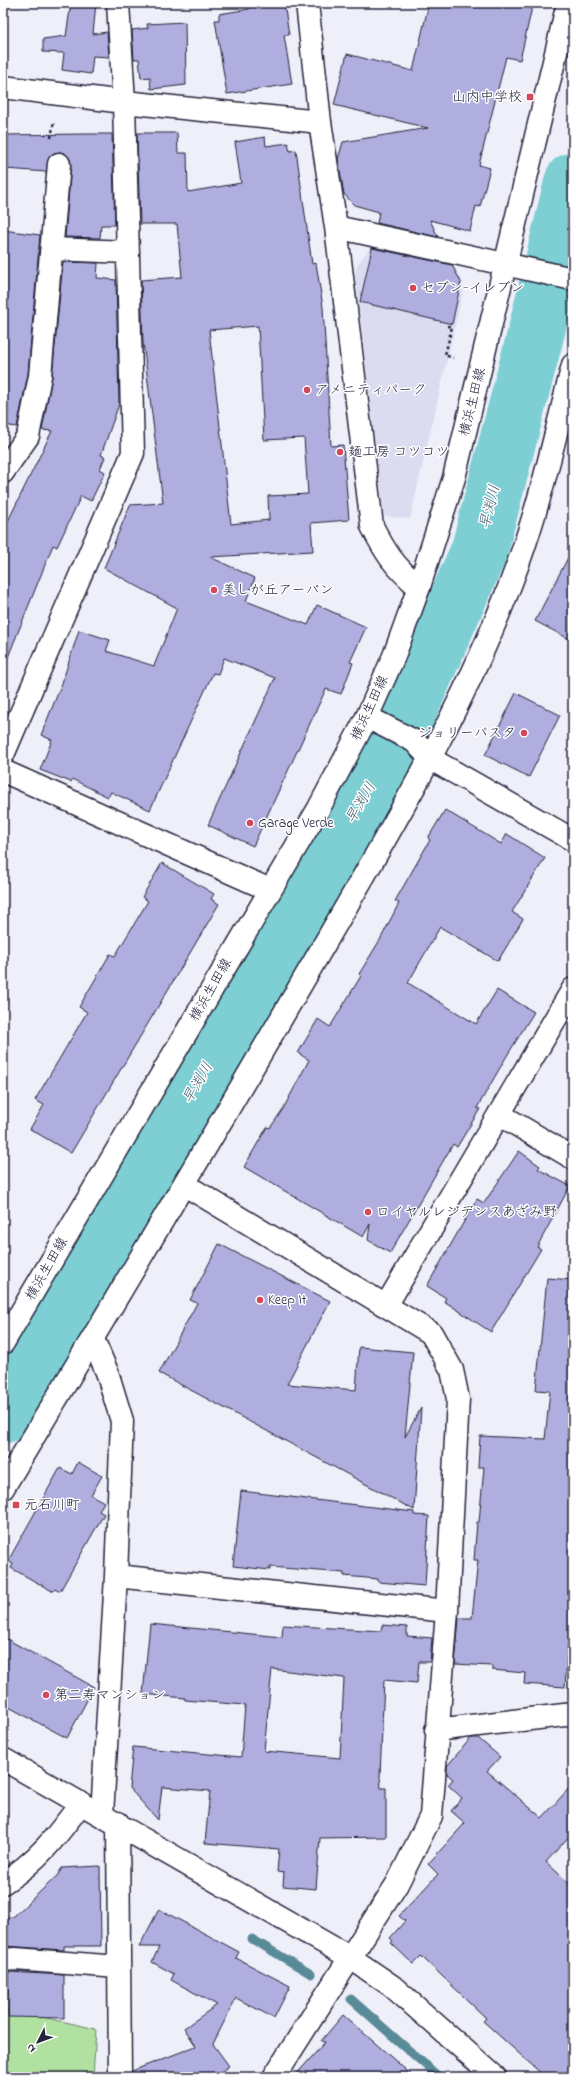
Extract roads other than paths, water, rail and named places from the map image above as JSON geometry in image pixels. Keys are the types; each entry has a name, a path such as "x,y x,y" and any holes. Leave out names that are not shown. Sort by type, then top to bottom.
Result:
{"street":[{"path":"3,755 133,453 124,102 118,3"},
{"path":"307,3 320,122 336,227 372,526 384,552 399,570 419,588"},
{"name":"横浜生田線","path":"3,1344 319,808 367,717 394,656 419,588 454,478 568,3"},
{"path":"3,87 124,102 320,122"},
{"path":"3,472 28,436 40,376 52,248 54,155"},
{"path":"336,227 573,279"},
{"path":"52,248 128,252"},
{"path":"3,1488 185,1185 431,759 464,694 519,562 540,496 573,365"},
{"path":"367,717 414,741 431,759 573,840"},
{"path":"3,771 270,890"},
{"path":"387,1304 573,989"},
{"path":"499,1114 573,1158"},
{"path":"185,1185 387,1304 431,1333 452,1370 458,1399 447,1611 436,1730 431,1816 397,1884 274,2077"},
{"path":"93,1339 107,1372 122,1421 116,1576 110,1819 118,1967 120,2077"},
{"path":"116,1576 447,1611"},
{"path":"436,1730 573,1715"},
{"path":"3,1759 351,1958 392,1986 495,2077"},
{"path":"3,1883 24,1869 57,1836 81,1803"},
{"path":"3,1960 15,1959 118,1967"}],"waterway":[{"name":"早渕川","path":"3,1415 386,761 479,551 535,337 573,181"},
{"path":"252,1939 311,1974"},
{"path":"351,1999 439,2077"}],"place":[{"name":"山内中学校","path":"530,97"},
{"name":"セブン-イレブン","path":"413,288"},
{"name":"アメニティパーク","path":"307,390"},
{"name":"麺工房 コツコツ","path":"340,452"},
{"name":"美しが丘アーバン","path":"214,590"},
{"name":"ジョリーパスタ","path":"524,733"},
{"name":"Garage Verde","path":"250,823"},
{"name":"ロイヤルレジデンスあざみ野","path":"368,1212"},
{"name":"Keep It","path":"260,1300"},
{"name":"元石川町","path":"16,1505"},
{"name":"第二寿マンション","path":"46,1695"}]}
